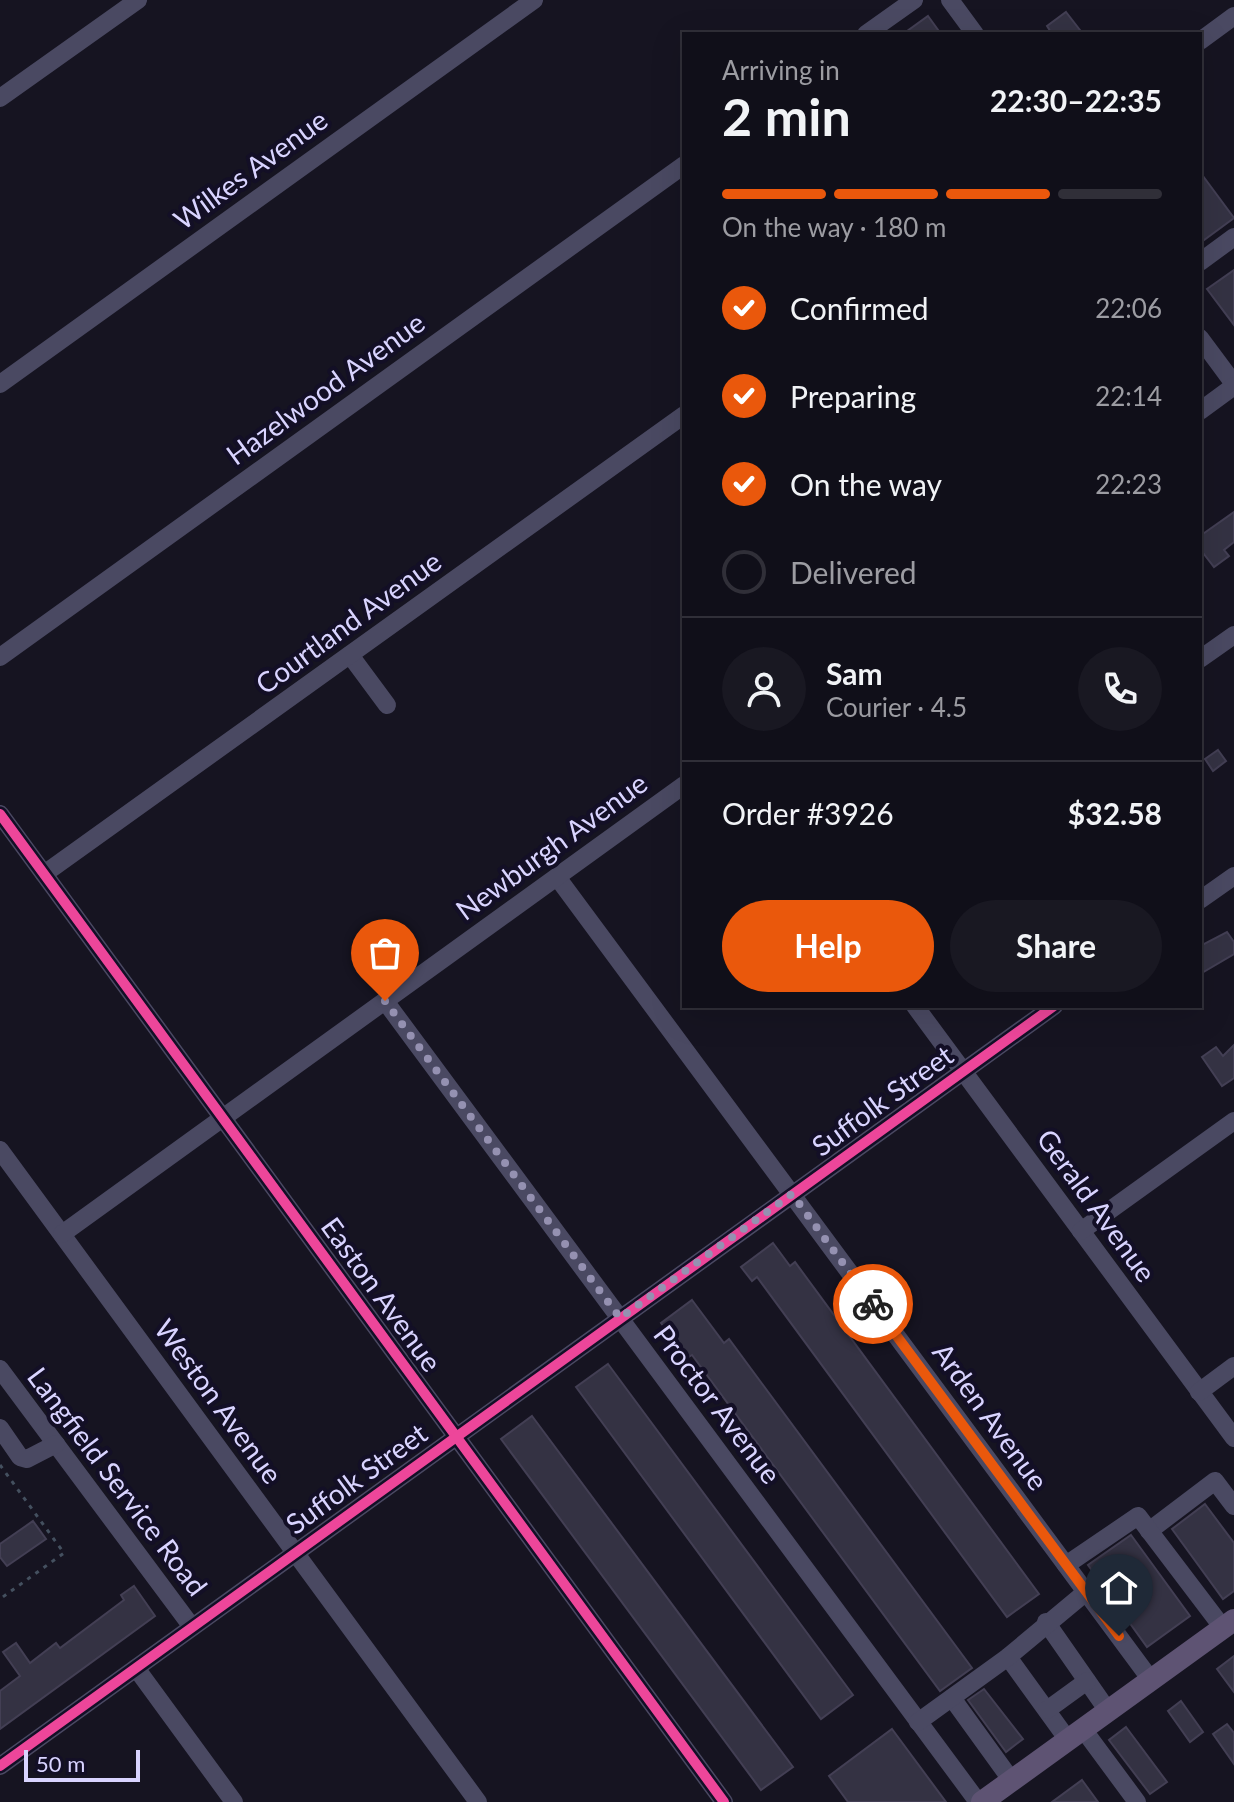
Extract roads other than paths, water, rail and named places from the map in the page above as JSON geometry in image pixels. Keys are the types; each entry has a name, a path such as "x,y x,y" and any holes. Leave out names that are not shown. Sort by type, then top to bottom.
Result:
{"main road":[{"path":"980,1802 1228,1624"}],"street":[{"path":"0,98 138,0"},
{"name":"Wilkes Avenue","path":"0,384 534,0"},
{"path":"869,32 914,0"},
{"path":"952,1 974,32"},
{"path":"1202,40 1234,16"},
{"name":"Hazelwood Avenue","path":"0,657 682,166"},
{"path":"1202,261 1234,237"},
{"path":"1202,341 1234,385 1202,409"},
{"name":"Courtland Avenue","path":"44,874 682,416"},
{"path":"1202,658 1234,635"},
{"path":"350,655 387,705"},
{"name":"Newburgh Avenue","path":"62,1234 682,786"},
{"name":"Easton Avenue","path":"0,814 724,1802"},
{"path":"1202,899 1234,876"},
{"name":"Arden Avenue","path":"557,877 1151,1680"},
{"name":"Proctor Avenue","path":"385,1001 980,1802"},
{"name":"Gerald Avenue","path":"916,1008 1234,1438"},
{"name":"Suffolk Street","path":"0,1766 1051,1008"},
{"path":"1081,1231 1234,1121"},
{"name":"Weston Avenue","path":"0,1150 478,1802"},
{"path":"1199,1392 1234,1366"},
{"name":"Langfield Service Road","path":"4,1381 56,1444 192,1627"},
{"path":"0,1428 20,1457 27,1459 56,1444"},
{"path":"1149,1531 1215,1481 1234,1506"},
{"path":"1066,1565 1133,1516 1228,1624"},
{"path":"918,1722 1008,1657 1046,1622 1086,1592"},
{"path":"1046,1622 1108,1711"},
{"path":"1008,1657 1047,1710 1076,1735 1137,1802"},
{"path":"136,1668 234,1802"},
{"path":"1047,1710 1087,1681"},
{"path":"952,1698 1012,1781"}]}
